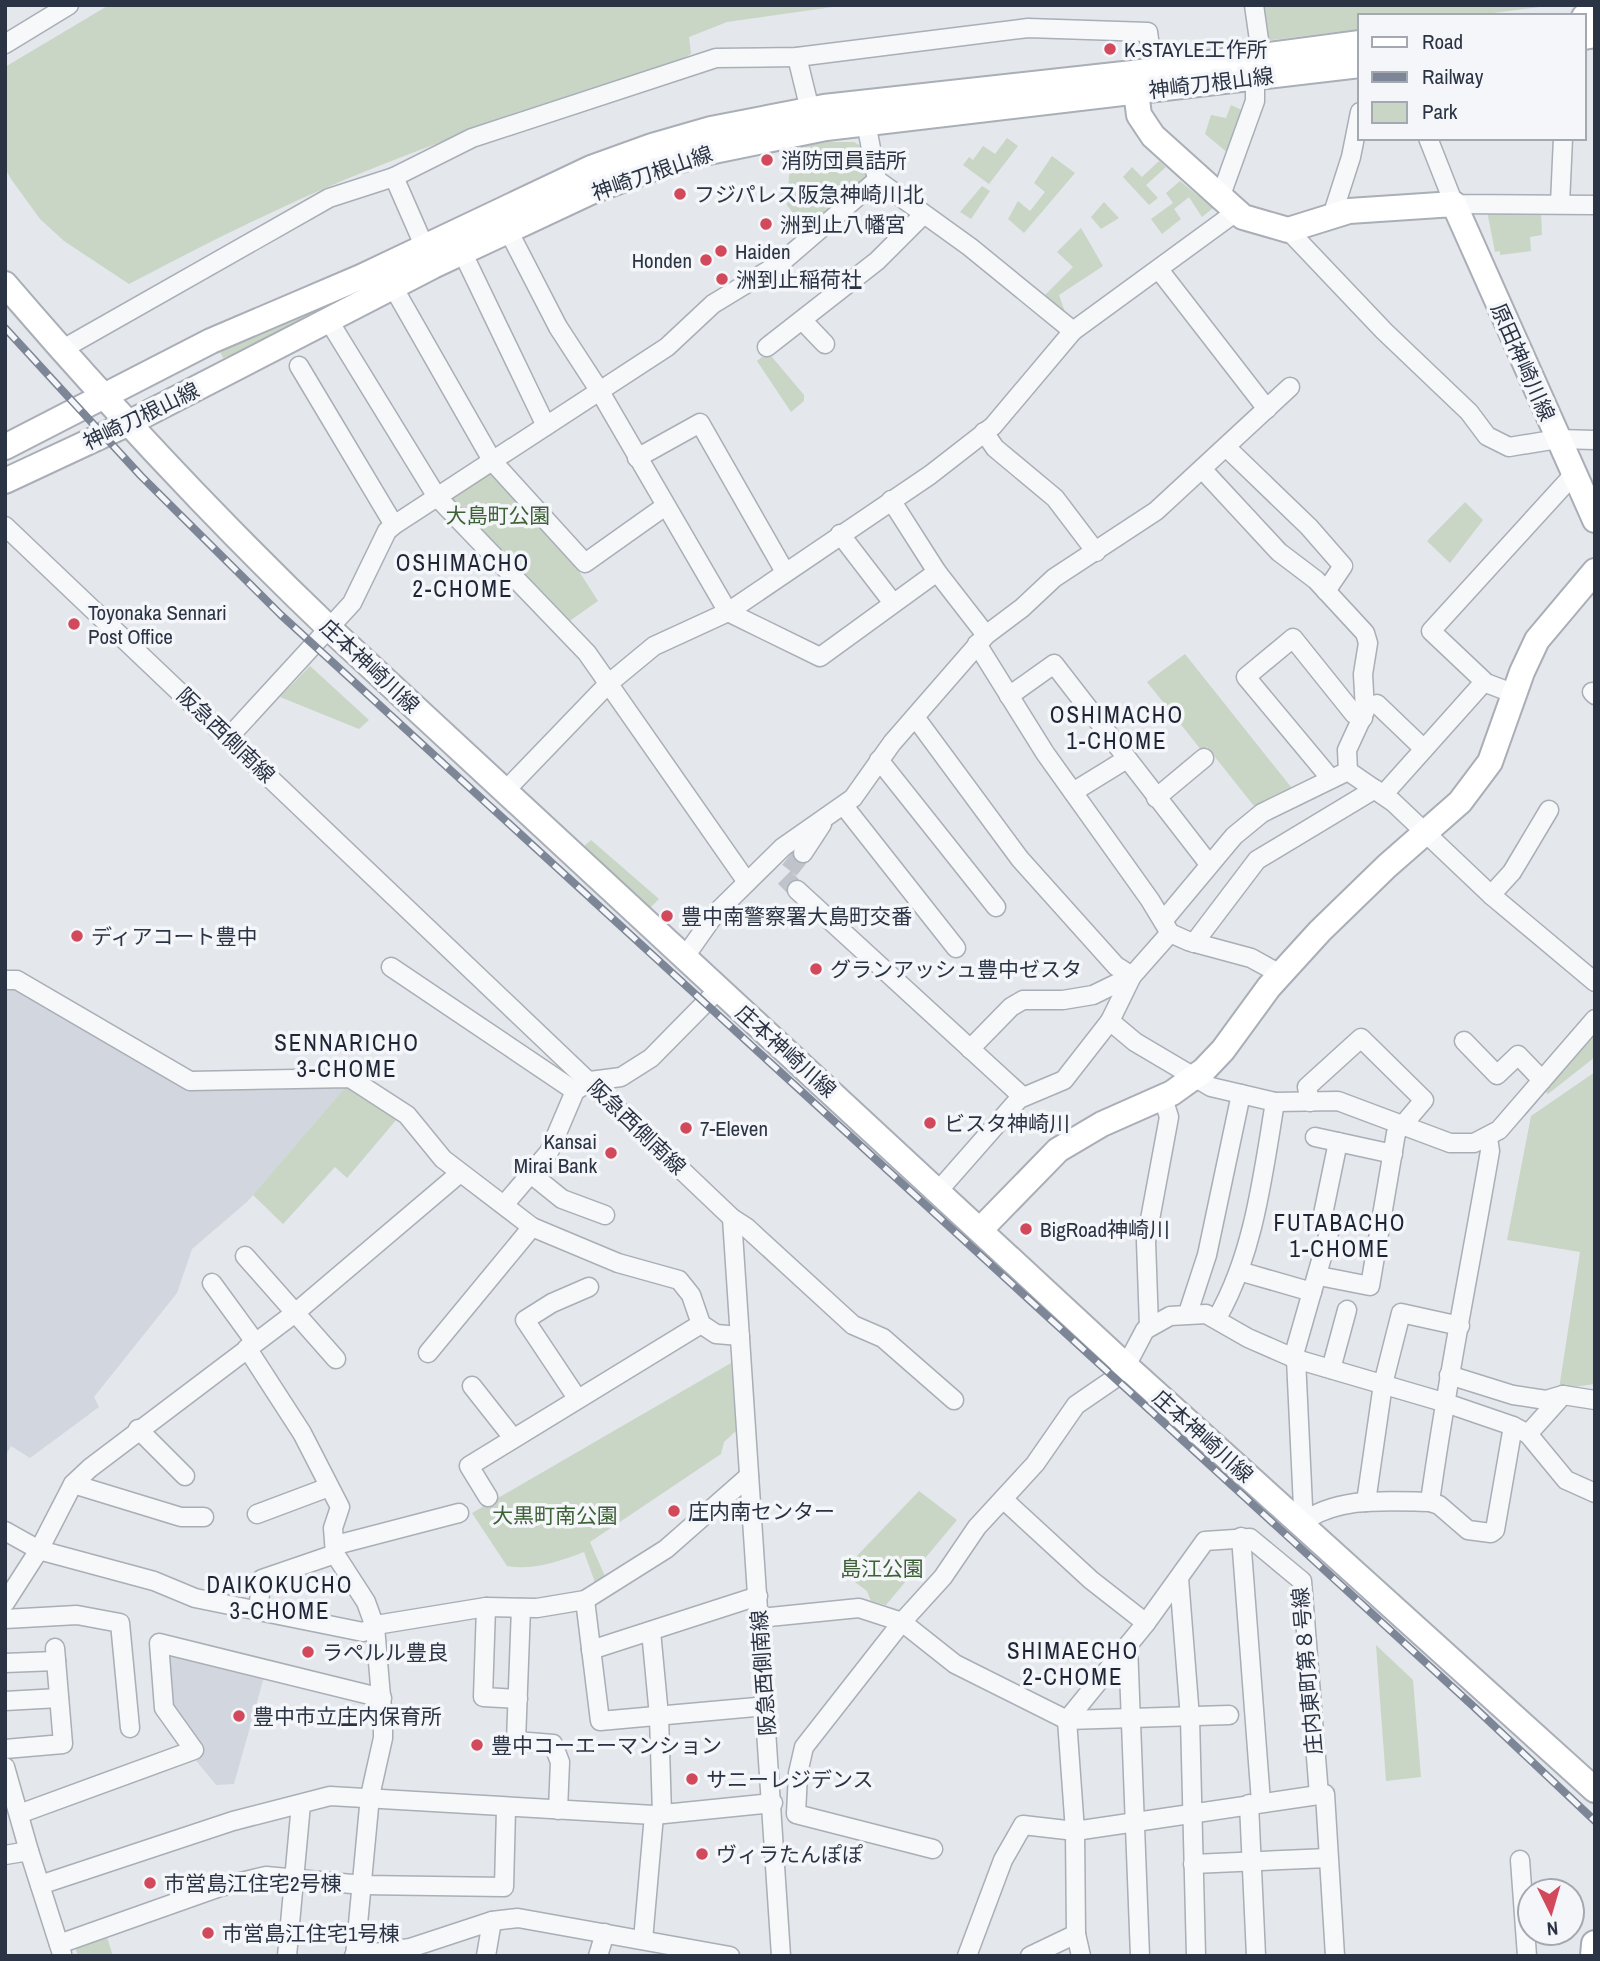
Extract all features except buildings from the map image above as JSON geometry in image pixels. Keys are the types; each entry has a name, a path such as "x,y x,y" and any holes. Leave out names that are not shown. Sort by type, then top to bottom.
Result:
{"main road":[{"path":"1594,1956 1595,1944"}],"street":[{"path":"5,44 69,5"},
{"path":"504,792 608,684 654,646 728,612 930,475 984,432 1073,331 1160,271 1228,205 1255,101 1258,66 1254,5"},
{"path":"61,349 329,198 394,177 472,138 716,58 797,57 1028,28 1148,32 1139,116 1153,136 1228,205 1272,227 1288,230 1332,216 1382,207 1454,204 1595,205"},
{"name":"神崎刀根山線","path":"1258,66 1358,43"},
{"path":"797,57 810,110"},
{"name":"神崎刀根山線","path":"458,242 508,230 594,190 669,163 814,130 864,114 1141,78 1258,66 1358,65"},
{"name":"神崎刀根山線","path":"5,447 211,341 388,277 458,242 592,168 652,146 711,129 810,110 864,114"},
{"path":"864,114 877,180 970,247 1073,331"},
{"path":"1332,216 1351,157 1358,122"},
{"path":"1429,140 1454,204"},
{"path":"1560,204 1563,140"},
{"path":"394,177 429,256"},
{"path":"229,737 352,603 387,531 667,347 713,304 782,262 877,180"},
{"name":"原田神崎川線","path":"1454,204 1595,520"},
{"path":"767,347 877,261 923,215"},
{"path":"508,230 558,327 728,612 820,657 937,572"},
{"path":"1288,230 1384,331 1469,412 1487,436 1509,447 1558,439 1595,440"},
{"path":"458,242 546,426"},
{"path":"1160,271 1267,409"},
{"path":"388,277 493,462 585,563 664,507"},
{"name":"神崎刀根山線","path":"5,481 127,424 329,321 388,277"},
{"name":"庄本神崎川線","path":"5,284 100,396 254,556 329,628 1126,1366 1594,1787"},
{"path":"329,321 436,497 587,653 747,882"},
{"path":"803,321 825,344"},
{"path":"299,366 394,525"},
{"path":"684,958 715,914 782,847 844,806 879,760 981,639 1022,608 1054,578 1156,511 1290,387"},
{"path":"636,458 700,423 785,572"},
{"path":"984,432 995,448 1055,498 1096,552"},
{"path":"1226,447 1308,527 1343,566 1326,591"},
{"path":"1202,469 1279,552 1355,619 1366,636 1363,718 1347,750 1348,771"},
{"path":"1515,694 1485,682 1431,631 1575,473"},
{"path":"891,500 981,639 1009,696 1167,927 1194,943 1251,958 1280,974"},
{"name":"阪急西側南線","path":"5,526 229,737 582,1086 732,1218 773,1803 781,1956"},
{"path":"840,534 893,603"},
{"path":"980,1230 1058,1150 1102,1124 1163,1098 1194,1078 1223,1050 1280,974 1350,901 1477,783 1501,740 1527,661 1544,631 1595,571"},
{"path":"1331,779 1245,677 1293,638 1354,713 1363,718"},
{"path":"1009,696 1054,664 1125,760 1209,864"},
{"path":"1194,943 1257,860 1379,792 1424,749 1485,682"},
{"path":"1377,704 1424,749"},
{"path":"915,717 1020,859 1116,967 1132,976"},
{"path":"1156,798 1204,758"},
{"path":"879,760 996,907"},
{"path":"1073,792 1125,760"},
{"path":"939,1190 1023,1097 1064,1080 1110,1021 1132,976 1209,864 1234,836 1262,813 1348,771"},
{"path":"1348,771 1379,792 1491,895 1595,982"},
{"path":"844,806 956,948"},
{"path":"1491,895 1512,872 1549,810"},
{"path":"803,853 823,822"},
{"path":"797,890 1023,1097"},
{"path":"391,967 582,1086 621,1077 651,1058 719,989"},
{"path":"970,1049 1011,1007 1023,1000 1063,1000 1093,995 1132,976"},
{"path":"5,980 17,980 190,1082 350,1078 408,1115 429,1144 460,1173 532,1227 618,1264 679,1280 691,1295 701,1324 716,1334 740,1336"},
{"path":"1110,1021 1135,1042 1211,1087 1275,1102 1338,1101 1450,1143 1474,1143 1499,1130 1595,1019"},
{"path":"1239,1271 1315,1284 1370,1286 1396,1133 1424,1100 1361,1038 1307,1087 1310,1102"},
{"path":"1464,1041 1497,1075 1518,1055 1542,1080"},
{"path":"504,1205 549,1152 582,1086"},
{"path":"1188,1313 1207,1255 1241,1094"},
{"path":"933,1849 796,1814 798,1773 804,1747 902,1622 943,1577 977,1527 1035,1464 1076,1405 1092,1397 1126,1366 1149,1327 1146,1241 1169,1117 1163,1098"},
{"path":"1217,1318 1239,1271 1263,1175 1275,1102"},
{"path":"1315,1137 1393,1154"},
{"path":"1430,1502 1443,1402 1460,1326 1490,1151 1488,1138"},
{"path":"1300,1524 1303,1507 1295,1358 1332,1222 1322,1219 1338,1142"},
{"path":"5,1603 39,1550 73,1484 138,1429 295,1313 460,1173"},
{"path":"531,1174 562,1199 605,1215"},
{"path":"732,1218 746,1227 853,1325 883,1338 954,1400"},
{"path":"428,1353 532,1227"},
{"path":"245,1256 336,1359"},
{"path":"212,1283 302,1433 340,1507 333,1528 335,1550 366,1602 375,1627 383,1738 370,1797 355,1956 412,1952 492,1921 518,1918 730,1956"},
{"path":"577,1398 525,1320 552,1303 589,1287"},
{"path":"1331,1369 1347,1310"},
{"path":"1149,1327 1171,1316 1188,1313 1217,1318 1248,1338 1295,1358 1443,1402 1520,1430 1559,1475 1573,1485 1595,1493"},
{"path":"1366,1502 1383,1384 1401,1313 1460,1326"},
{"path":"488,1497 469,1466 701,1324"},
{"path":"1449,1375 1513,1395 1546,1400 1563,1395 1595,1400"},
{"path":"472,1386 513,1438"},
{"path":"1300,1524 1322,1511 1366,1502 1430,1502 1439,1505 1468,1530 1491,1533 1495,1530 1520,1430 1563,1395"},
{"path":"138,1429 185,1476"},
{"path":"5,1531 39,1550 154,1581 195,1598 363,1632 375,1627 486,1608 521,1608 585,1601 666,1549 750,1476"},
{"path":"73,1484 181,1517 204,1517"},
{"path":"257,1514 330,1487"},
{"path":"1003,1499 1091,1580 1146,1623"},
{"path":"258,1609 262,1579 335,1550 459,1513"},
{"path":"1081,1956 1076,1934 1075,1831 1067,1720 1146,1623 1205,1541 1241,1537 1255,1803 1251,1862 1256,1956"},
{"name":"庄内東町第８号線","path":"1241,1537 1250,1538 1302,1581 1319,1795 1325,1794 1328,1858"},
{"path":"1179,1578 1190,1718 1196,1956"},
{"path":"591,1650 758,1596"},
{"path":"585,1601 600,1721 766,1706"},
{"path":"486,1608 483,1697 517,1699"},
{"path":"521,1608 516,1741 553,1744 560,1762 558,1810"},
{"path":"760,1618 859,1608 902,1622 955,1664 1067,1720 1229,1715"},
{"path":"5,1619 77,1615 120,1623 130,1728"},
{"path":"643,1940 658,1815 659,1716 651,1631"},
{"path":"19,1814 194,1750 164,1708 159,1643 382,1698"},
{"path":"1128,1645 1133,1719 1140,1956"},
{"path":"5,1663 56,1654 63,1744 5,1749"},
{"path":"5,1701 59,1698"},
{"path":"5,1767 61,1950 220,1887 266,1876 363,1885 504,1887 506,1809"},
{"path":"967,1956 1003,1860 1023,1825 1075,1831 1319,1795"},
{"path":"40,1885 233,1821 330,1796 506,1809 658,1815 773,1803"},
{"path":"287,1956 301,1804"},
{"path":"5,1854 29,1851"},
{"path":"1193,1864 1328,1858 1335,1956"},
{"path":"1520,1860 1527,1956"},
{"path":"486,1956 492,1921"},
{"path":"598,1956 605,1933"},
{"path":"1030,1956 1076,1934"}],"shaded area":[{"path":"5,988 22,988 192,1089 348,1084 248,1201 192,1249 177,1293 94,1397 99,1407 30,1458 11,1446 5,1457"},
{"path":"166,1650 264,1677 234,1784 216,1785 194,1758 169,1710"}],"green space":[{"path":"109,5 847,5 727,22 689,37 691,54 674,63 384,164 262,217 129,284 64,241 40,219 5,168 5,67"},
{"path":"1260,5 1556,5 1486,14 1358,14 1358,29 1264,41"},
{"path":"1231,105 1246,112 1228,153 1205,134 1211,115 1226,118"},
{"path":"1007,138 1018,146 989,184 963,165 969,157 973,160 983,146 995,154"},
{"path":"827,142 854,142 861,146 868,173 866,179 807,232 787,205 791,149"},
{"path":"1052,156 1075,173 1024,233 1008,219 1018,201 1030,211 1045,192 1034,183"},
{"path":"1159,161 1166,167 1146,185 1158,198 1149,205 1123,177 1132,167 1142,177"},
{"path":"1180,181 1213,208 1202,217 1189,197 1174,209 1181,219 1162,234 1151,219 1173,203 1166,193"},
{"path":"982,186 990,191 971,219 960,212"},
{"path":"1104,202 1119,218 1101,229 1091,217"},
{"path":"1487,211 1541,212 1542,235 1530,237 1531,251 1500,255 1500,251 1495,252"},
{"path":"1081,228 1103,266 1059,295 1067,318 1044,296 1073,267 1057,252"},
{"path":"360,291 259,346 223,358 220,352"},
{"path":"762,357 772,357 804,395 804,401 791,412 757,361"},
{"name":"大島町公園","path":"491,467 563,546 598,601 564,625 444,498"},
{"path":"1465,502 1483,520 1450,563 1427,541"},
{"path":"1185,654 1295,792 1258,811 1207,747 1202,751 1147,682"},
{"path":"310,666 369,720 359,729 280,697"},
{"path":"591,840 659,899 648,910 581,849"},
{"path":"1595,1030 1595,1057 1548,1094 1543,1090"},
{"path":"1595,1072 1595,1384 1559,1389 1580,1252 1507,1240 1531,1116"},
{"path":"348,1084 397,1119 347,1178 335,1167 283,1224 253,1195"},
{"name":"大黒町南公園","path":"731,1363 736,1431 724,1442 721,1454 590,1542 607,1581 597,1588 584,1552 536,1566 507,1566 472,1513"},
{"name":"島江公園","path":"919,1491 957,1520 886,1605 871,1601 867,1591 844,1574 855,1567 853,1560"},
{"path":"1376,1645 1413,1680 1421,1777 1386,1781"},
{"path":"106,1934 113,1956 78,1956 74,1944"}],"tunnel":[{"path":"797,890 784,877 803,853"}],"railway":[{"path":"5,328 141,476 281,615 1473,1706 1595,1821"}],"place":[{"name":"K-STAYLE工作所","path":"1110,49"},
{"name":"消防団員詰所","path":"767,160"},
{"name":"フジパレス阪急神崎川北","path":"680,194"},
{"name":"洲到止八幡宮","path":"766,224"},
{"name":"Haiden","path":"721,251"},
{"name":"Honden","path":"706,260"},
{"name":"洲到止稲荷社","path":"722,279"},
{"name":"Toyonaka Sennari Post Office","path":"74,624"},
{"name":"豊中南警察署大島町交番","path":"667,916"},
{"name":"ディアコート豊中","path":"77,936"},
{"name":"グランアッシュ豊中ゼスタ","path":"816,969"},
{"name":"ビスタ神崎川","path":"930,1123"},
{"name":"7-Eleven","path":"686,1128"},
{"name":"Kansai Mirai Bank","path":"611,1153"},
{"name":"BigRoad神崎川","path":"1026,1229"},
{"name":"庄内南センター","path":"674,1511"},
{"name":"ラペルル豊良","path":"308,1652"},
{"name":"豊中市立庄内保育所","path":"239,1716"},
{"name":"豊中コーエーマンション","path":"477,1745"},
{"name":"サニーレジデンス","path":"692,1779"},
{"name":"ヴィラたんぽぽ","path":"702,1854"},
{"name":"市営島江住宅2号棟","path":"150,1883"},
{"name":"市営島江住宅1号棟","path":"208,1933"}],"district":[{"name":"OSHIMACHO 2-CHOME","path":"463,575"},
{"name":"OSHIMACHO 1-CHOME","path":"1117,727"},
{"name":"SENNARICHO 3-CHOME","path":"347,1055"},
{"name":"FUTABACHO 1-CHOME","path":"1340,1235"},
{"name":"DAIKOKUCHO 3-CHOME","path":"280,1597"},
{"name":"SHIMAECHO 2-CHOME","path":"1073,1663"}]}
